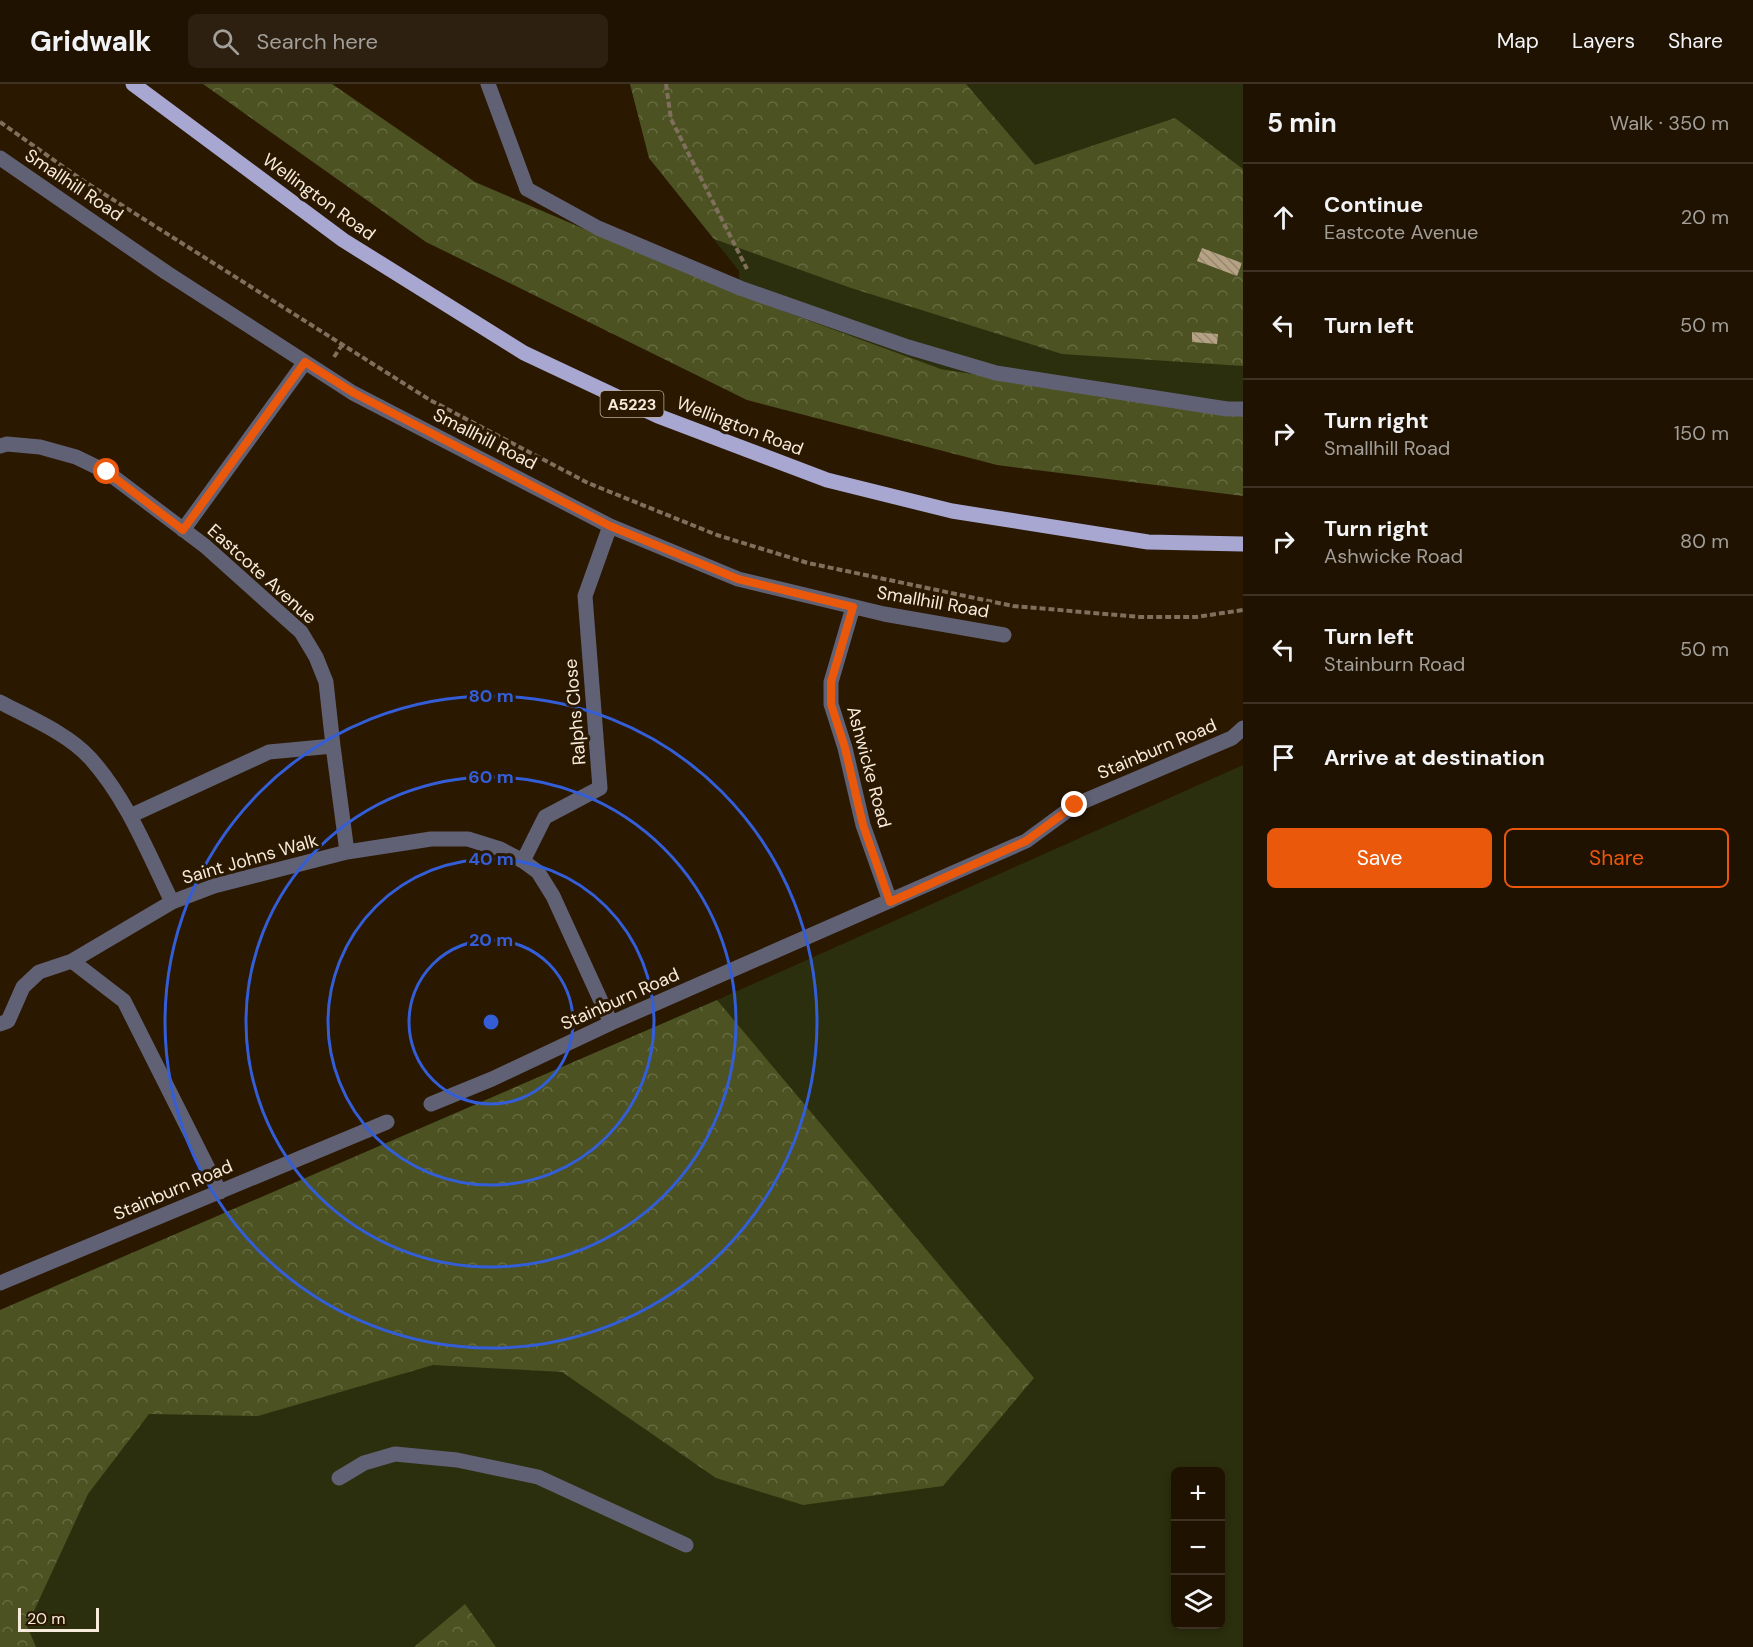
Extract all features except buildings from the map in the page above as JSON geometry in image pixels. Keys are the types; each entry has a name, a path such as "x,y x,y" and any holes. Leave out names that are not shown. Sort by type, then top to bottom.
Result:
{"main road":[{"name":"Wellington Road","path":"133,84 343,240 524,353 658,416 827,480 952,511 1148,542 1243,544"}],"street":[{"path":"488,84 527,189 598,228 761,296 908,347 996,373 1183,403 1243,409"},
{"name":"Smallhill Road","path":"0,158 167,273 354,393 610,526 738,579 853,607 1004,634"},
{"path":"183,530 305,362"},
{"name":"Eastcote Avenue","path":"0,446 7,444 40,447 76,457 107,472 205,546 301,632 316,657 326,682 333,746"},
{"name":"Ralphs Close","path":"523,861 546,817 600,788 585,596 610,526"},
{"name":"Ashwicke Road","path":"853,607 831,682 831,704 845,748 863,825 890,902"},
{"path":"0,702 63,737 89,758 130,816 172,903"},
{"name":"Stainburn Road","path":"431,1104 1026,841 1075,805 1232,738 1243,728"},
{"path":"130,816 269,752 333,746"},
{"name":"Saint Johns Walk","path":"333,746 347,852"},
{"name":"Saint Johns Walk","path":"0,1024 8,1021 23,987 39,972 72,961 172,903 214,886 347,852 431,839 468,839 500,849 538,872 553,896 611,1023"},
{"path":"72,961 124,1001 220,1191"},
{"name":"Stainburn Road","path":"0,1283 387,1122"},
{"path":"339,1478 364,1463 395,1454 457,1460 538,1477 686,1545"}],"path":[{"path":"666,84 671,119 761,296"},
{"path":"0,122 81,180 430,400 588,483 717,535 808,563 1013,606 1140,617 1196,616 1243,610"}],"green space":[{"path":"203,84 332,84 475,182 729,291 941,369 1228,415 1243,415 1243,496 997,465 747,400 426,242"},
{"path":"630,84 1243,84 1243,415 1229,415 941,369 739,295 739,271 649,158"},
{"path":"630,84 966,84 1035,165 1175,118 1243,169 1243,366 1062,354 851,288 714,239 649,158"},
{"path":"1243,765 1243,1647 0,1647 0,1310 717,1000"},
{"path":"717,1000 1034,1378 943,1486 803,1505 716,1478 562,1372 433,1365 258,1416 149,1414 88,1494 27,1626 36,1647 0,1647 0,1310"},
{"path":"465,1604 496,1647 414,1647"}],"route":[{"path":"107,472 183,530 305,362 354,393 610,526 738,579 853,607 831,682 831,704 845,748 863,825 890,902 1026,841 1075,805"}]}
